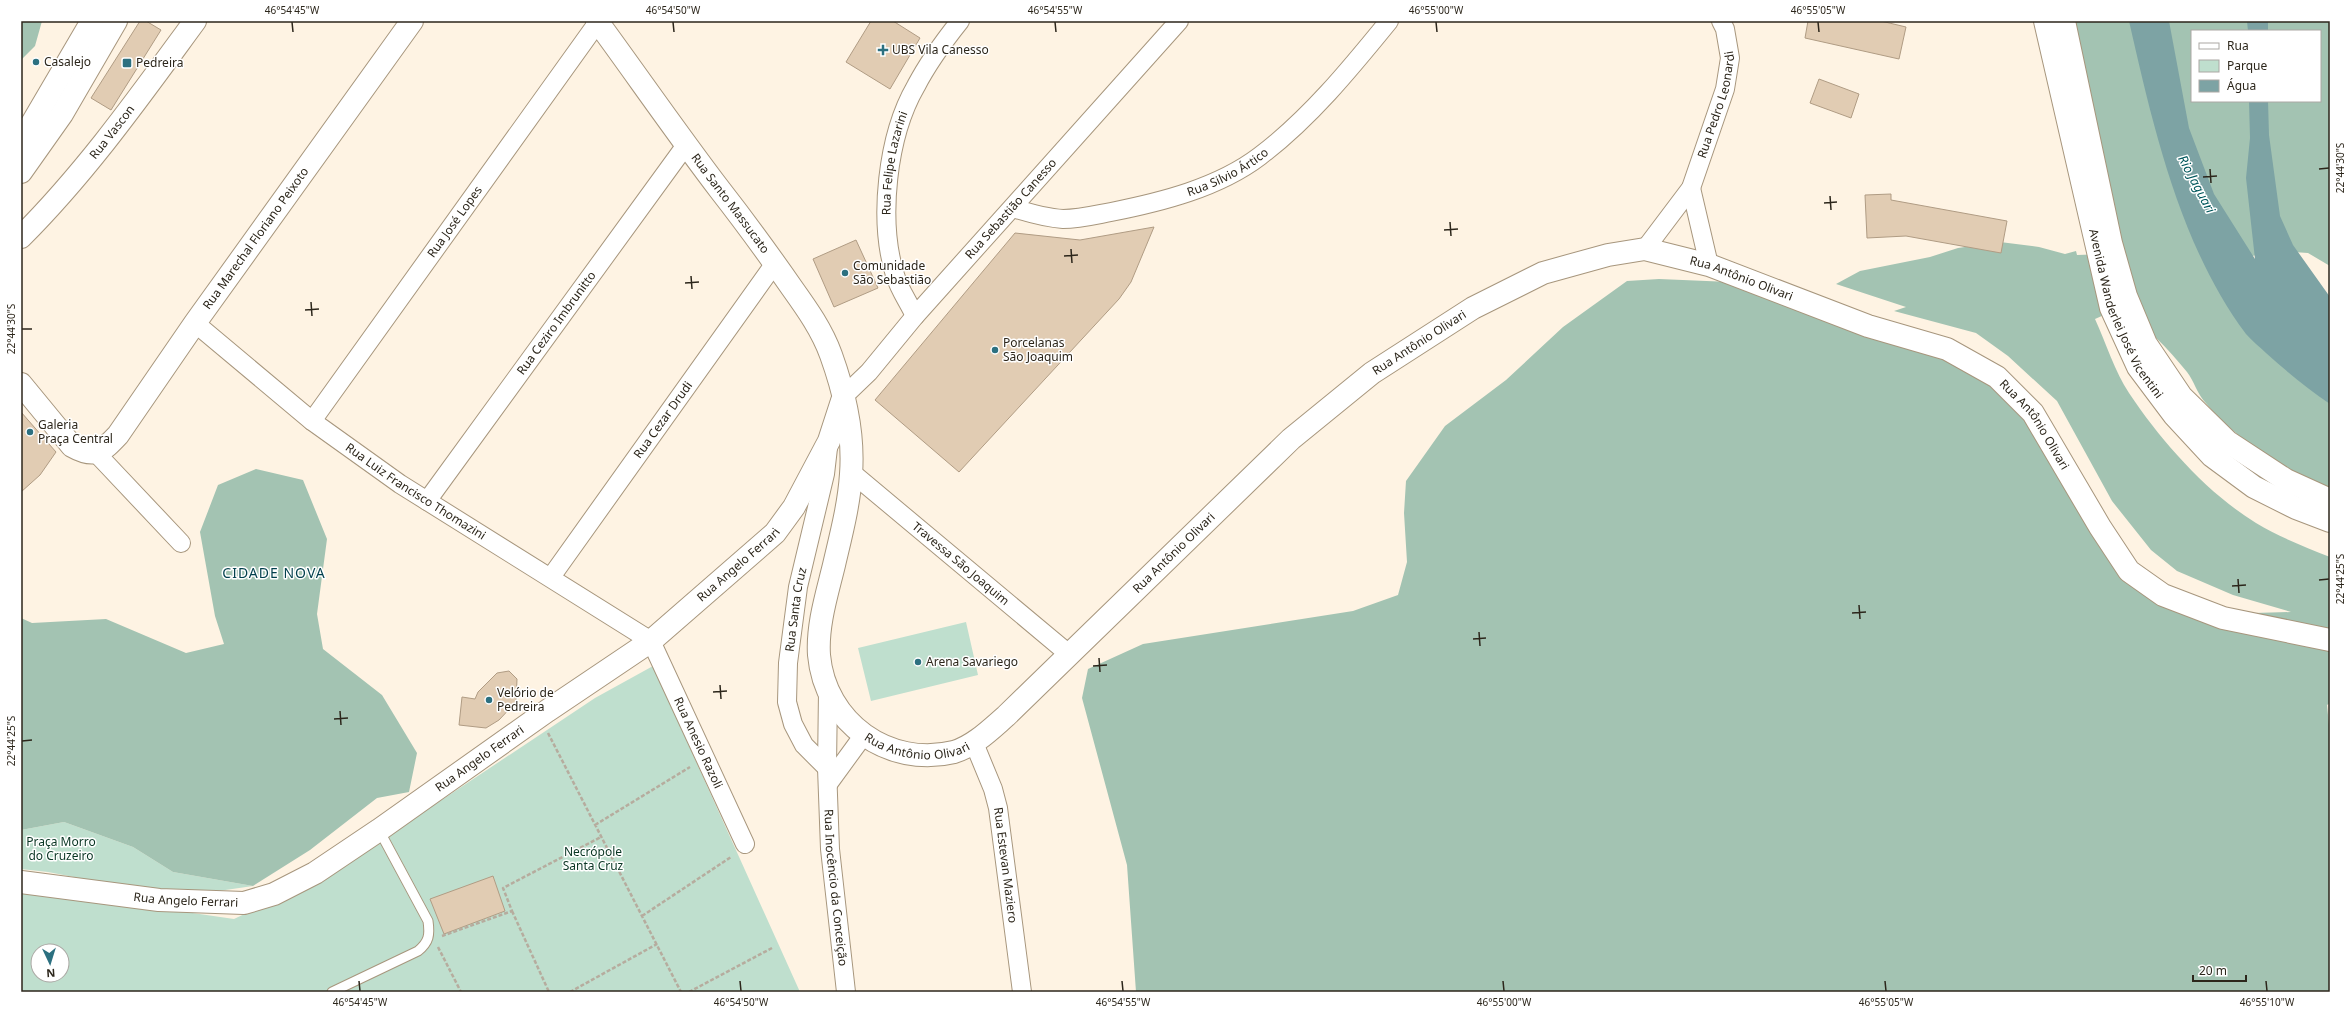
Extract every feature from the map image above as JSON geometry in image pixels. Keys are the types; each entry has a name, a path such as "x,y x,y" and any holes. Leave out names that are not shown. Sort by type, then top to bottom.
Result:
{"street":[{"path":"21,142 92,21"},
{"path":"21,172 46,139 116,21"},
{"name":"Rua Vascon","path":"21,237 49,209 106,142 195,21"},
{"name":"Rua Marechal Floriano Peixoto","path":"97,454 118,435 195,323 412,21"},
{"name":"Rua Santo Massucato","path":"598,21 686,145 775,263 816,324 831,354 844,396"},
{"name":"Rua José Lopes","path":"312,422 598,21"},
{"name":"Rua Felipe Lazarini","path":"915,316 895,276 892,262 887,235 888,179 894,142 915,87 960,21"},
{"name":"Rua Sebastião Canesso","path":"844,396 869,372 915,316 1179,21"},
{"name":"Rua Silvio Ártico","path":"1013,208 1043,216 1064,219 1087,217 1148,204 1212,183 1259,157 1303,118 1389,21"},
{"name":"Rua Pedro Leonardi","path":"1645,249 1691,188 1725,89 1730,58 1725,29 1721,21"},
{"name":"Avenida Wanderlei José Vicentini","path":"2045,21 2111,308 2138,368 2174,415 2212,456 2254,487 2296,508 2330,521"},
{"name":"Avenida Wanderlei José Vicentini","path":"2064,21 2111,243 2126,296 2146,344 2181,396 2228,442 2286,480 2330,500"},
{"name":"Rua Ceziro Imbrunitto","path":"427,501 686,145"},
{"path":"1691,188 1709,265"},
{"name":"Rua Antônio Olivari","path":"844,396 851,472 847,511 821,622 819,656 828,691 846,719 863,736 889,750 922,756 955,751 974,743 1006,716 1292,439 1372,373 1473,308 1543,273 1608,255 1645,249 1709,265 1868,326 1947,349 1997,377 2033,413 2100,528 2128,571 2163,595 2223,618 2330,640"},
{"name":"Rua Cezar Drudi","path":"551,577 775,263"},
{"name":"Rua Luiz Francisco Thomazini","path":"195,323 312,422 427,501 551,577 651,641"},
{"path":"21,384 72,446 82,452 97,454 181,543"},
{"name":"Rua Angelo Ferrari","path":"21,882 159,900 244,903 274,894 315,873 379,830 539,716 651,641 775,533 794,507 828,441 844,396"},
{"name":"Rua Santa Cruz","path":"827,776 804,745 792,724 787,702 788,663 798,587 825,474 828,441"},
{"name":"Travessa São Joaquim","path":"851,472 1070,655"},
{"name":"Rua Anesio Razoli","path":"651,641 745,844"},
{"name":"Rua Inocêncio da Conceição","path":"828,691 827,776 834,900 846,992"},
{"path":"827,776 863,736"},
{"name":"Rua Estevan Maziero","path":"974,743 993,789 998,808 1022,992"}],"lane":[{"path":"332,992 418,951 427,943 428,921 379,830"}],"path":[{"path":"539,716 681,992"},
{"path":"595,825 690,767"},
{"path":"549,992 503,888 601,837"},
{"path":"642,916 731,857"},
{"path":"436,939 512,911"},
{"path":"437,943 461,992"},
{"path":"570,992 657,944"},
{"path":"688,992 772,948"}],"green space":[{"path":"21,21 42,21 35,46 21,60"},
{"path":"2052,21 2330,21 2330,266 2308,253 2279,251 2252,256 2330,399 2330,489 2278,463 2231,429 2204,401 2180,363 2124,306 2095,319 2124,385 2155,429 2186,465 2220,497 2256,523 2302,546 2330,557 2330,703 2327,705 2330,735 2330,992 1136,992 1127,865 1082,698 1088,669 1143,644 1353,611 1398,595 1407,562 1404,513 1406,481 1445,426 1506,380 1563,327 1627,281 1659,279 1730,282 1942,352 2019,397 2124,553 2190,603 2254,613 2291,612 2233,595 2177,571 2151,550 2112,501 2057,401 2008,356 1976,333 1894,311 1906,307 1836,284 1860,271 1930,257 1958,248 2000,242 2039,247 2065,254 2076,251 2077,255 2107,254"},
{"path":"256,469 303,480 327,539 317,614 323,649 382,695 417,753 409,792 377,798 310,850 253,886 173,872 133,847 64,822 21,830 21,618 32,623 106,619 186,653 224,644 215,616 200,532 218,485"},
{"name":"Arena Savariego","path":"966,622 978,675 871,701 858,648"},
{"name":"Necrópole Santa Cruz","path":"653,666 800,992 21,992 21,890 48,892 234,919 338,869 595,698"},
{"name":"Praça Morro do Cruzeiro","path":"64,822 133,847 173,872 253,886 177,897 48,872 21,869 21,830"}],"water":[{"name":"Rio Jaguari","path":"2129,21 2169,21 2189,128 2214,194 2255,259 2246,178 2250,138 2249,102 2268,102 2269,135 2280,216 2293,245 2330,297 2330,404 2289,373 2251,339 2223,300 2203,263 2186,224 2159,143"},
{"path":"2247,21 2268,21 2268,30 2248,30"}],"building":[{"name":"Pedreira","path":"140,21 146,21 161,30 111,110 91,98"},
{"name":"UBS Vila Canesso","path":"871,21 893,21 920,38 890,89 846,62"},
{"path":"1808,21 1881,21 1906,27 1899,59 1805,38"},
{"path":"1819,79 1859,94 1851,118 1810,103"},
{"path":"1891,194 1891,200 2007,221 2001,253 1906,236 1867,238 1865,195"},
{"name":"Porcelanas São Joaquim","path":"1154,227 1131,282 1119,299 959,472 875,400 1015,233 1080,240"},
{"name":"Comunidade São Sebastião","path":"856,240 878,288 834,307 813,259"},
{"name":"Galeria Praça Central","path":"21,412 56,452 40,475 21,492"},
{"name":"Velório de Pedreira","path":"509,671 517,679 516,702 499,720 486,728 459,725 462,697 475,699 478,692 497,673"},
{"path":"493,876 505,911 444,934 430,899"}],"place":[{"name":"UBS Vila Canesso","path":"883,50"},
{"name":"Casalejo","path":"36,62"},
{"name":"Pedreira","path":"127,63"},
{"name":"Comunidade São Sebastião","path":"845,273"},
{"name":"Porcelanas São Joaquim","path":"995,350"},
{"name":"Galeria Praça Central","path":"30,432"},
{"name":"Arena Savariego","path":"918,662"},
{"name":"Velório de Pedreira","path":"489,700"}],"district":[{"name":"CIDADE NOVA","path":"274,573"}]}
